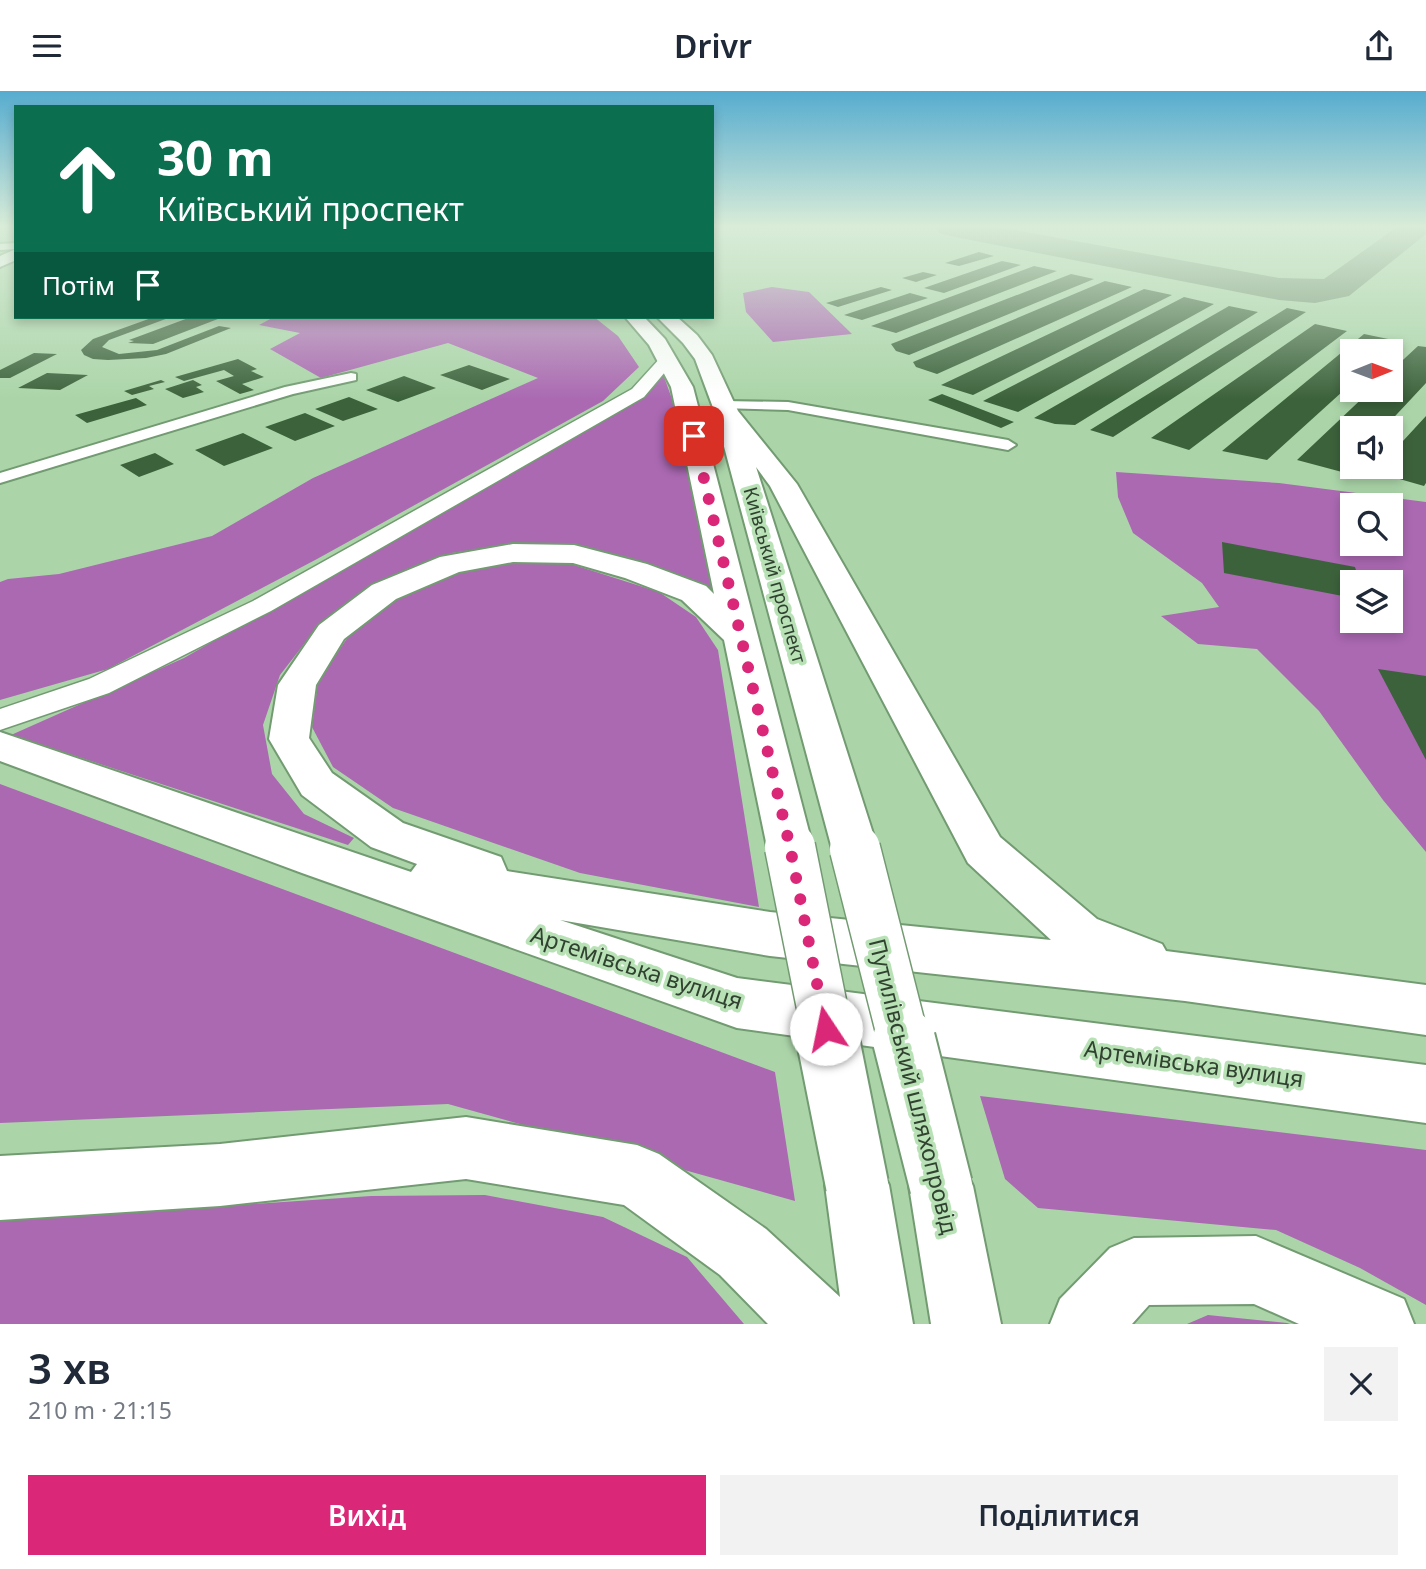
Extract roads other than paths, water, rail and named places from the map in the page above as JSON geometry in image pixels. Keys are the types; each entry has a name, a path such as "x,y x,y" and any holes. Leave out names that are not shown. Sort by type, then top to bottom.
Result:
{"main road":[{"path":"636,319 663,351 682,387 790,847 857,1185 878,1324"},
{"name":"Київський проспект","path":"668,319 690,339 705,359 725,409 855,849"},
{"path":"663,351 684,344 690,339"},
{"path":"663,351 705,359"},
{"path":"725,409 783,485 984,850 1079,934 1185,977"},
{"path":"578,904 387,835 317,784 289,739 297,685 331,632 384,592 450,564 513,553 574,554 636,571 694,593 739,635"},
{"name":"Артемівська вулиця","path":"0,747 318,860 737,1003 1426,1094"},
{"name":"Путилівський шляхопровід","path":"855,849 941,1186 966,1324"},
{"path":"318,860 771,934 1185,977 1426,1010"},
{"path":"0,1188 220,1175 466,1148 585,1167 637,1176 743,1252 817,1324"},
{"path":"1085,1324 1134,1272 1256,1270 1379,1324"}],"street":[{"path":"0,720 99,686 262,605 638,393 663,351"},
{"path":"0,478 290,390 351,377"},
{"path":"725,409 788,406 1008,445"}]}
